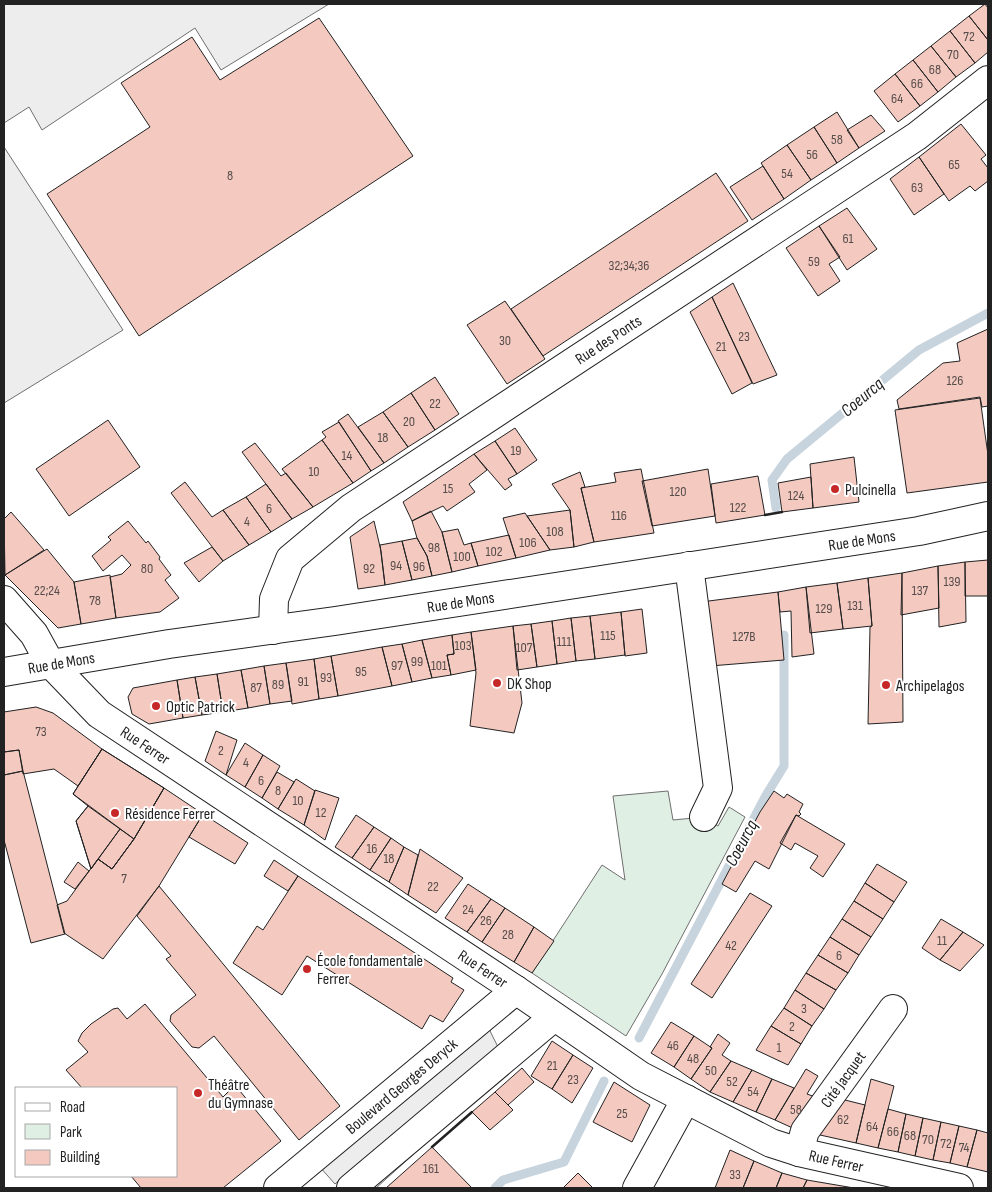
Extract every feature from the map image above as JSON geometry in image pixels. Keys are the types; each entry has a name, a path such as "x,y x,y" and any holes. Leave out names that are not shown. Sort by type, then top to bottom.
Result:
{"street":[{"name":"Rue des Ponts","path":"274,630 274,599 290,559 351,508 918,136 988,80"},
{"name":"Rue de Mons","path":"4,672 50,663 919,531 988,516"},
{"name":"Rue de Mons","path":"919,531 988,533"},
{"path":"689,566 718,788 704,817"},
{"name":"Rue Ferrer","path":"4,600 34,634 50,663 99,714 516,990 640,1076 772,1143 799,1152 959,1188"},
{"name":"Boulevard Georges Deryck","path":"285,1186 516,990"},
{"name":"Cité Jacquet","path":"799,1152 805,1131 893,1009"},
{"path":"351,1188 554,1017"},
{"path":"637,1188 686,1099"}],"green space":[{"path":"668,791 673,820 704,817 718,826 729,807 745,817 662,974 626,1036 532,973 602,865 625,880 613,796"}],"shaded area":[{"path":"4,4 329,4 221,70 195,28 42,130 29,107 4,123"},
{"path":"4,147 123,330 4,403"},
{"path":"488,1027 504,1059 476,1098 376,1188 359,1188 342,1178 335,1184 319,1166"}],"building":[{"path":"985,4 988,8 988,40 969,16"},
{"path":"969,16 988,40 988,52 975,63 950,31"},
{"path":"319,18 413,156 139,336 47,194 150,127 121,83 192,37 220,80"},
{"path":"950,31 975,63 956,77 931,46"},
{"path":"931,46 956,77 938,92 913,60"},
{"path":"913,60 938,92 920,106 895,74"},
{"path":"895,74 920,106 898,122 874,91"},
{"path":"837,112 859,148 837,163 814,127"},
{"path":"871,115 885,131 859,148 847,130"},
{"path":"961,124 986,155 981,159 988,168 988,181 975,191 970,186 949,201 919,157"},
{"path":"814,127 837,163 811,180 787,145"},
{"path":"787,145 811,180 784,199 761,163"},
{"path":"919,157 944,194 914,215 890,179"},
{"path":"763,166 784,199 752,220 730,187"},
{"path":"716,173 748,221 543,356 511,309"},
{"path":"847,208 877,249 847,270 819,226"},
{"path":"819,226 840,257 829,264 840,281 818,296 786,248"},
{"path":"733,283 777,375 753,384 712,297"},
{"path":"712,297 752,383 732,394 690,312"},
{"path":"505,301 545,359 507,384 467,325"},
{"path":"988,329 988,406 982,407 980,397 899,409 897,400 943,363 960,361 957,343"},
{"path":"435,377 459,414 435,430 411,393"},
{"path":"411,393 435,430 408,447 383,412"},
{"path":"980,398 988,455 988,482 907,493 895,410"},
{"path":"383,412 408,447 384,463 358,427"},
{"path":"348,414 384,463 371,471 338,421"},
{"path":"108,420 140,467 69,516 36,469"},
{"path":"339,422 371,471 353,483 322,440 326,437 322,432"},
{"path":"515,428 537,460 517,474 495,441"},
{"path":"322,440 353,483 313,507 282,469"},
{"path":"495,441 517,474 508,479 512,485 505,490 474,454"},
{"path":"255,443 281,476 286,473 313,507 292,519 242,452"},
{"path":"474,454 487,470 469,484 475,492 447,511 443,506 412,521 403,502"},
{"path":"854,457 859,502 813,508 810,464"},
{"path":"641,469 654,533 594,542 581,488 616,482 614,473"},
{"path":"708,469 715,516 652,526 642,481"},
{"path":"580,472 585,487 581,488 594,542 574,547 570,510 552,484"},
{"path":"758,476 765,515 716,523 711,484"},
{"path":"811,477 813,508 782,512 778,483"},
{"path":"185,482 212,517 223,510 249,545 223,561 171,493"},
{"path":"266,484 292,519 271,532 246,497"},
{"path":"246,497 271,532 249,545 223,510"},
{"path":"570,510 574,547 550,550 527,516"},
{"path":"431,511 442,532 452,572 432,576 427,556 417,538 412,521"},
{"path":"11,512 44,550 5,575 4,519"},
{"path":"525,513 550,550 516,558 503,518"},
{"path":"128,521 146,543 148,541 160,557 159,559 171,575 165,580 179,598 160,612 116,618 110,577 122,574 131,565 122,555 103,571 92,556 111,540 108,537"},
{"path":"374,521 381,551 385,585 358,589 350,537"},
{"path":"458,529 464,545 471,543 478,566 452,572 442,532"},
{"path":"509,535 516,558 478,566 471,543"},
{"path":"417,538 427,556 432,576 412,580 402,541"},
{"path":"402,541 412,580 385,585 380,545"},
{"path":"212,547 223,561 199,582 184,563"},
{"path":"47,549 74,582 81,624 58,628 5,575"},
{"path":"988,560 988,596 965,596 965,562"},
{"path":"965,562 966,622 939,627 938,566"},
{"path":"938,566 939,608 901,615 902,573"},
{"name":"Archipelagos","path":"902,573 903,722 868,724 870,627 872,626 868,578"},
{"path":"110,575 116,618 81,624 74,582"},
{"path":"868,578 872,626 843,629 837,583"},
{"path":"837,583 843,629 810,633 806,587"},
{"path":"806,587 814,654 792,657 791,611 780,612 778,592"},
{"path":"778,592 784,660 710,666 701,602"},
{"path":"642,609 647,653 625,656 621,612"},
{"path":"621,612 625,655 595,659 590,616"},
{"path":"590,616 595,659 576,661 571,618"},
{"path":"571,618 576,661 557,664 552,621"},
{"path":"552,621 557,664 537,667 531,624"},
{"path":"531,624 537,667 517,670 513,626"},
{"name":"DK Shop","path":"513,626 522,703 514,733 470,726 476,673 471,632"},
{"path":"471,632 476,670 451,675 447,655 454,654 452,635"},
{"path":"452,635 454,654 447,655 451,675 432,678 422,640"},
{"path":"422,640 432,678 412,682 402,644"},
{"path":"402,644 412,682 392,686 382,647"},
{"path":"382,647 392,686 338,696 331,656"},
{"path":"331,656 338,696 319,699 314,659"},
{"path":"314,659 319,699 292,704 286,663"},
{"path":"286,663 292,701 270,704 264,666"},
{"path":"264,666 270,704 248,708 241,670"},
{"path":"241,670 248,708 223,712 217,674"},
{"path":"217,674 223,712 202,715 195,677"},
{"path":"195,677 202,715 183,718 177,680"},
{"name":"Optic Patrick","path":"177,680 183,718 149,724 132,714 128,697 133,688"},
{"path":"36,707 53,713 102,749 78,786 54,769 23,774 19,750 4,752 4,712"},
{"path":"216,731 237,740 226,775 205,761"},
{"path":"245,743 263,755 245,787 226,775"},
{"name":"Résidence Ferrer","path":"102,749 164,788 134,839 112,869 98,859 91,869 76,821 88,806 73,794"},
{"name":"Résidence Ferrer","path":"102,749 164,788 134,839 73,794"},
{"path":"19,750 23,771 4,775 4,752"},
{"path":"263,755 280,766 262,798 245,787"},
{"path":"23,771 65,934 31,943 4,840 4,775"},
{"path":"277,772 294,782 278,809 262,798"},
{"path":"296,779 315,791 304,825 278,809"},
{"path":"164,788 203,814 159,886 103,959 64,933 57,905 67,901 98,859 112,869 134,839"},
{"path":"315,790 339,798 325,840 304,825"},
{"path":"774,791 784,798 787,794 803,804 799,812 801,814 799,816 796,815 769,869 755,861 736,892 722,884 760,812"},
{"path":"88,806 120,829 91,869 76,821"},
{"path":"203,814 248,843 235,864 189,837"},
{"path":"356,815 374,827 352,858 335,847"},
{"path":"796,815 845,844 823,877 810,868 818,856 795,843 791,850 780,843"},
{"path":"374,827 391,838 370,870 352,858"},
{"path":"120,829 134,839 112,869 98,859"},
{"path":"391,838 404,847 389,882 370,870"},
{"path":"404,847 418,855 408,895 389,882"},
{"path":"420,849 463,878 436,913 408,895"},
{"path":"274,860 298,876 288,891 264,876"},
{"path":"78,862 89,871 75,889 64,882"},
{"path":"877,864 907,882 894,902 865,883"},
{"path":"298,876 453,978 451,982 464,990 443,1022 430,1015 422,1029 307,956 282,995 233,963 257,926 263,930"},
{"path":"865,883 894,902 883,919 854,901"},
{"path":"468,884 491,899 467,932 445,918"},
{"path":"159,886 340,1106 299,1140 214,1036 199,1048 192,1047 170,1021 171,1015 196,995 166,959 171,956 137,916"},
{"path":"750,893 772,906 712,998 691,984"},
{"path":"491,899 505,908 482,942 467,932"},
{"path":"854,901 883,919 871,937 842,919"},
{"path":"505,908 534,927 514,962 482,942"},
{"path":"842,919 871,937 859,955 830,937"},
{"path":"941,919 963,932 940,960 922,948"},
{"path":"534,927 554,941 532,973 514,962"},
{"path":"963,932 984,945 960,971 940,960"},
{"path":"830,937 859,955 848,973 818,955"},
{"path":"818,955 848,973 836,990 806,973"},
{"path":"806,973 836,990 824,1009 795,990"},
{"path":"795,990 824,1009 812,1026 784,1008"},
{"name":"Théâtre du Gymnase","path":"145,1004 223,1097 235,1085 281,1141 223,1188 141,1188 132,1177 178,1177 178,1087 81,1087 66,1070 88,1052 78,1041 82,1033 91,1024 113,1009 118,1008 127,1019"},
{"path":"784,1008 812,1026 801,1044 771,1026"},
{"path":"671,1022 694,1036 674,1067 651,1053"},
{"path":"771,1026 801,1044 788,1065 756,1050"},
{"path":"718,1034 730,1043 722,1055 731,1061 710,1092 691,1079 712,1048 710,1047"},
{"path":"694,1036 712,1048 691,1079 674,1067"},
{"path":"552,1041 573,1055 552,1089 531,1076"},
{"path":"573,1055 593,1068 572,1103 552,1089"},
{"path":"731,1061 752,1070 733,1102 710,1092"},
{"path":"522,1068 534,1082 508,1105 495,1092"},
{"path":"806,1069 818,1076 807,1094 818,1098 797,1130 775,1120"},
{"path":"752,1070 772,1079 756,1112 733,1102"},
{"path":"772,1079 794,1088 775,1120 756,1112"},
{"path":"871,1079 894,1086 878,1148 856,1143"},
{"path":"614,1082 650,1105 632,1142 593,1122"},
{"path":"495,1092 513,1110 490,1130 472,1112"},
{"path":"841,1099 865,1105 856,1143 811,1133"},
{"path":"888,1109 906,1114 898,1152 878,1148"},
{"path":"906,1114 923,1118 915,1156 898,1152"},
{"path":"923,1118 941,1122 933,1160 915,1156"},
{"path":"941,1122 959,1126 950,1163 933,1160"},
{"path":"959,1126 977,1130 967,1167 950,1163"},
{"path":"977,1130 988,1133 988,1172 967,1167"},
{"path":"432,1147 472,1188 386,1188"},
{"path":"730,1150 754,1161 743,1188 715,1188"},
{"path":"754,1161 782,1173 776,1188 743,1188"},
{"path":"578,1173 593,1188 563,1188"},
{"path":"782,1173 807,1180 803,1188 776,1188"},
{"path":"807,1180 854,1188 803,1188"}],"waterway":[{"name":"Coeurcq","path":"776,508 772,480 787,459 919,350 988,313"},
{"name":"Coeurcq","path":"639,1038 765,797 784,766 784,635"},
{"name":"Coeurcq","path":"495,1188 503,1180 564,1162 604,1081"}],"wall":[{"path":"765,515 782,512"},
{"path":"432,1147 472,1112"}],"place":[{"name":"Pulcinella","path":"835,489"},
{"name":"DK Shop","path":"497,683"},
{"name":"Archipelagos","path":"886,685"},
{"name":"Optic Patrick","path":"156,706"},
{"name":"Résidence Ferrer","path":"115,813"},
{"name":"École fondamentale Ferrer","path":"307,969"},
{"name":"Théâtre du Gymnase","path":"198,1093"}]}
